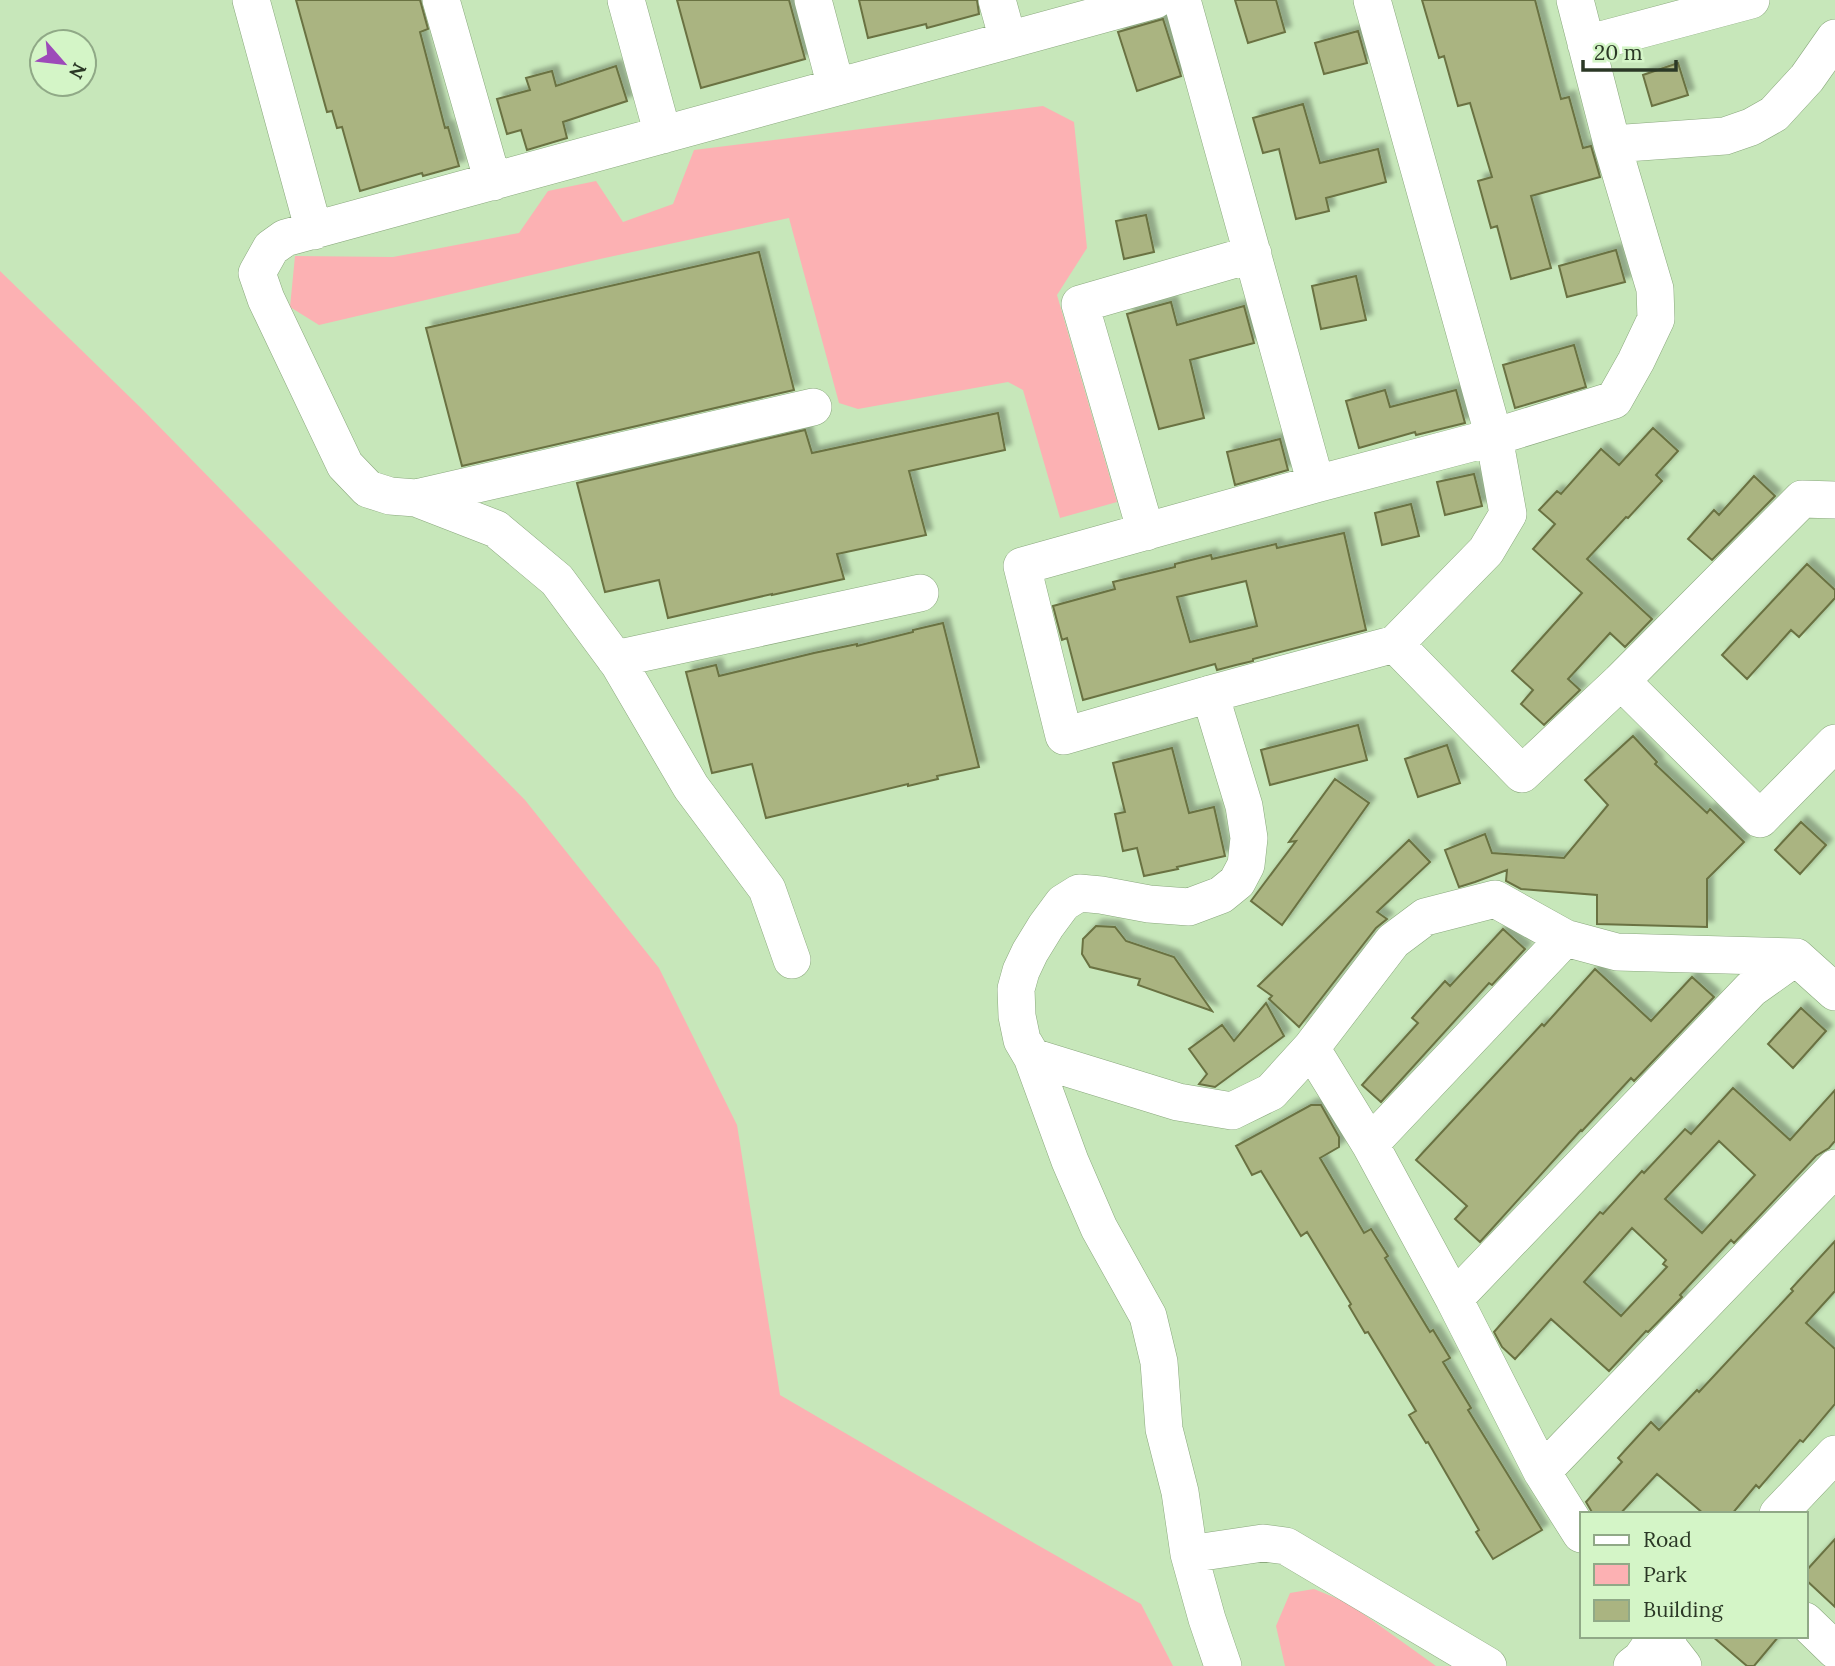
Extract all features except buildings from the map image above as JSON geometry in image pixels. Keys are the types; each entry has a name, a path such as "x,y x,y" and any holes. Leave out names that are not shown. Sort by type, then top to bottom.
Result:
{"street":[{"path":"251,0 314,231"},
{"path":"441,0 493,182"},
{"path":"626,0 663,135"},
{"path":"813,0 836,87"},
{"path":"997,0 1008,40"},
{"path":"792,960 767,889 691,787 615,659 557,580 496,529 416,498 390,496 368,489 345,465 266,299 257,273 271,248 285,239 1155,0"},
{"path":"1182,0 1317,484"},
{"path":"1372,0 1494,437 1508,514 1486,551 1395,644 1064,736 1022,566 1494,437 1614,400 1656,319 1655,289 1612,144 1575,0"},
{"path":"1586,44 1751,0"},
{"path":"1612,144 1725,135 1751,127 1774,114 1807,78 1835,38"},
{"path":"1146,532 1080,304 1253,254"},
{"path":"416,498 813,407"},
{"path":"1395,644 1522,774 1621,681 1802,499 1835,500"},
{"path":"615,659 920,593"},
{"path":"1621,681 1760,819 1835,743"},
{"path":"1210,694 1244,806 1249,838 1246,865 1237,882 1221,895 1189,907 1079,893 1063,903 1030,952 1016,989 1017,1016 1022,1040 1032,1057 1070,1161 1099,1228 1148,1316 1159,1362 1164,1429 1180,1492 1189,1554 1223,1666"},
{"path":"1032,1057 1178,1102 1232,1111 1271,1092 1311,1048 1393,941 1425,917 1495,899 1565,938 1617,951 1796,957 1835,992"},
{"path":"1370,1144 1565,938"},
{"path":"1454,1299 1751,989 1796,957"},
{"path":"1311,1048 1370,1144 1454,1299 1542,1472 1580,1532"},
{"path":"1542,1472 1835,1168"},
{"path":"1780,1512 1835,1454"},
{"path":"1189,1554 1263,1543 1286,1545 1488,1666"},
{"path":"1807,1623 1835,1650"},
{"path":"1632,1666 1641,1659 1656,1638"},
{"path":"1666,1638 1669,1648 1683,1666"}],"green space":[{"path":"1043,106 1074,122 1087,248 1057,295 1117,502 1060,518 1023,390 1008,382 858,409 839,403 789,218 319,325 290,307 295,256 393,257 519,233 548,191 596,181 623,222 673,204 694,150"},
{"path":"0,271 141,408 525,800 659,968 737,1125 780,1395 1141,1604 1173,1666 0,1666"},
{"path":"1314,1589 1348,1603 1436,1666 1285,1666 1276,1626 1290,1593"}]}
